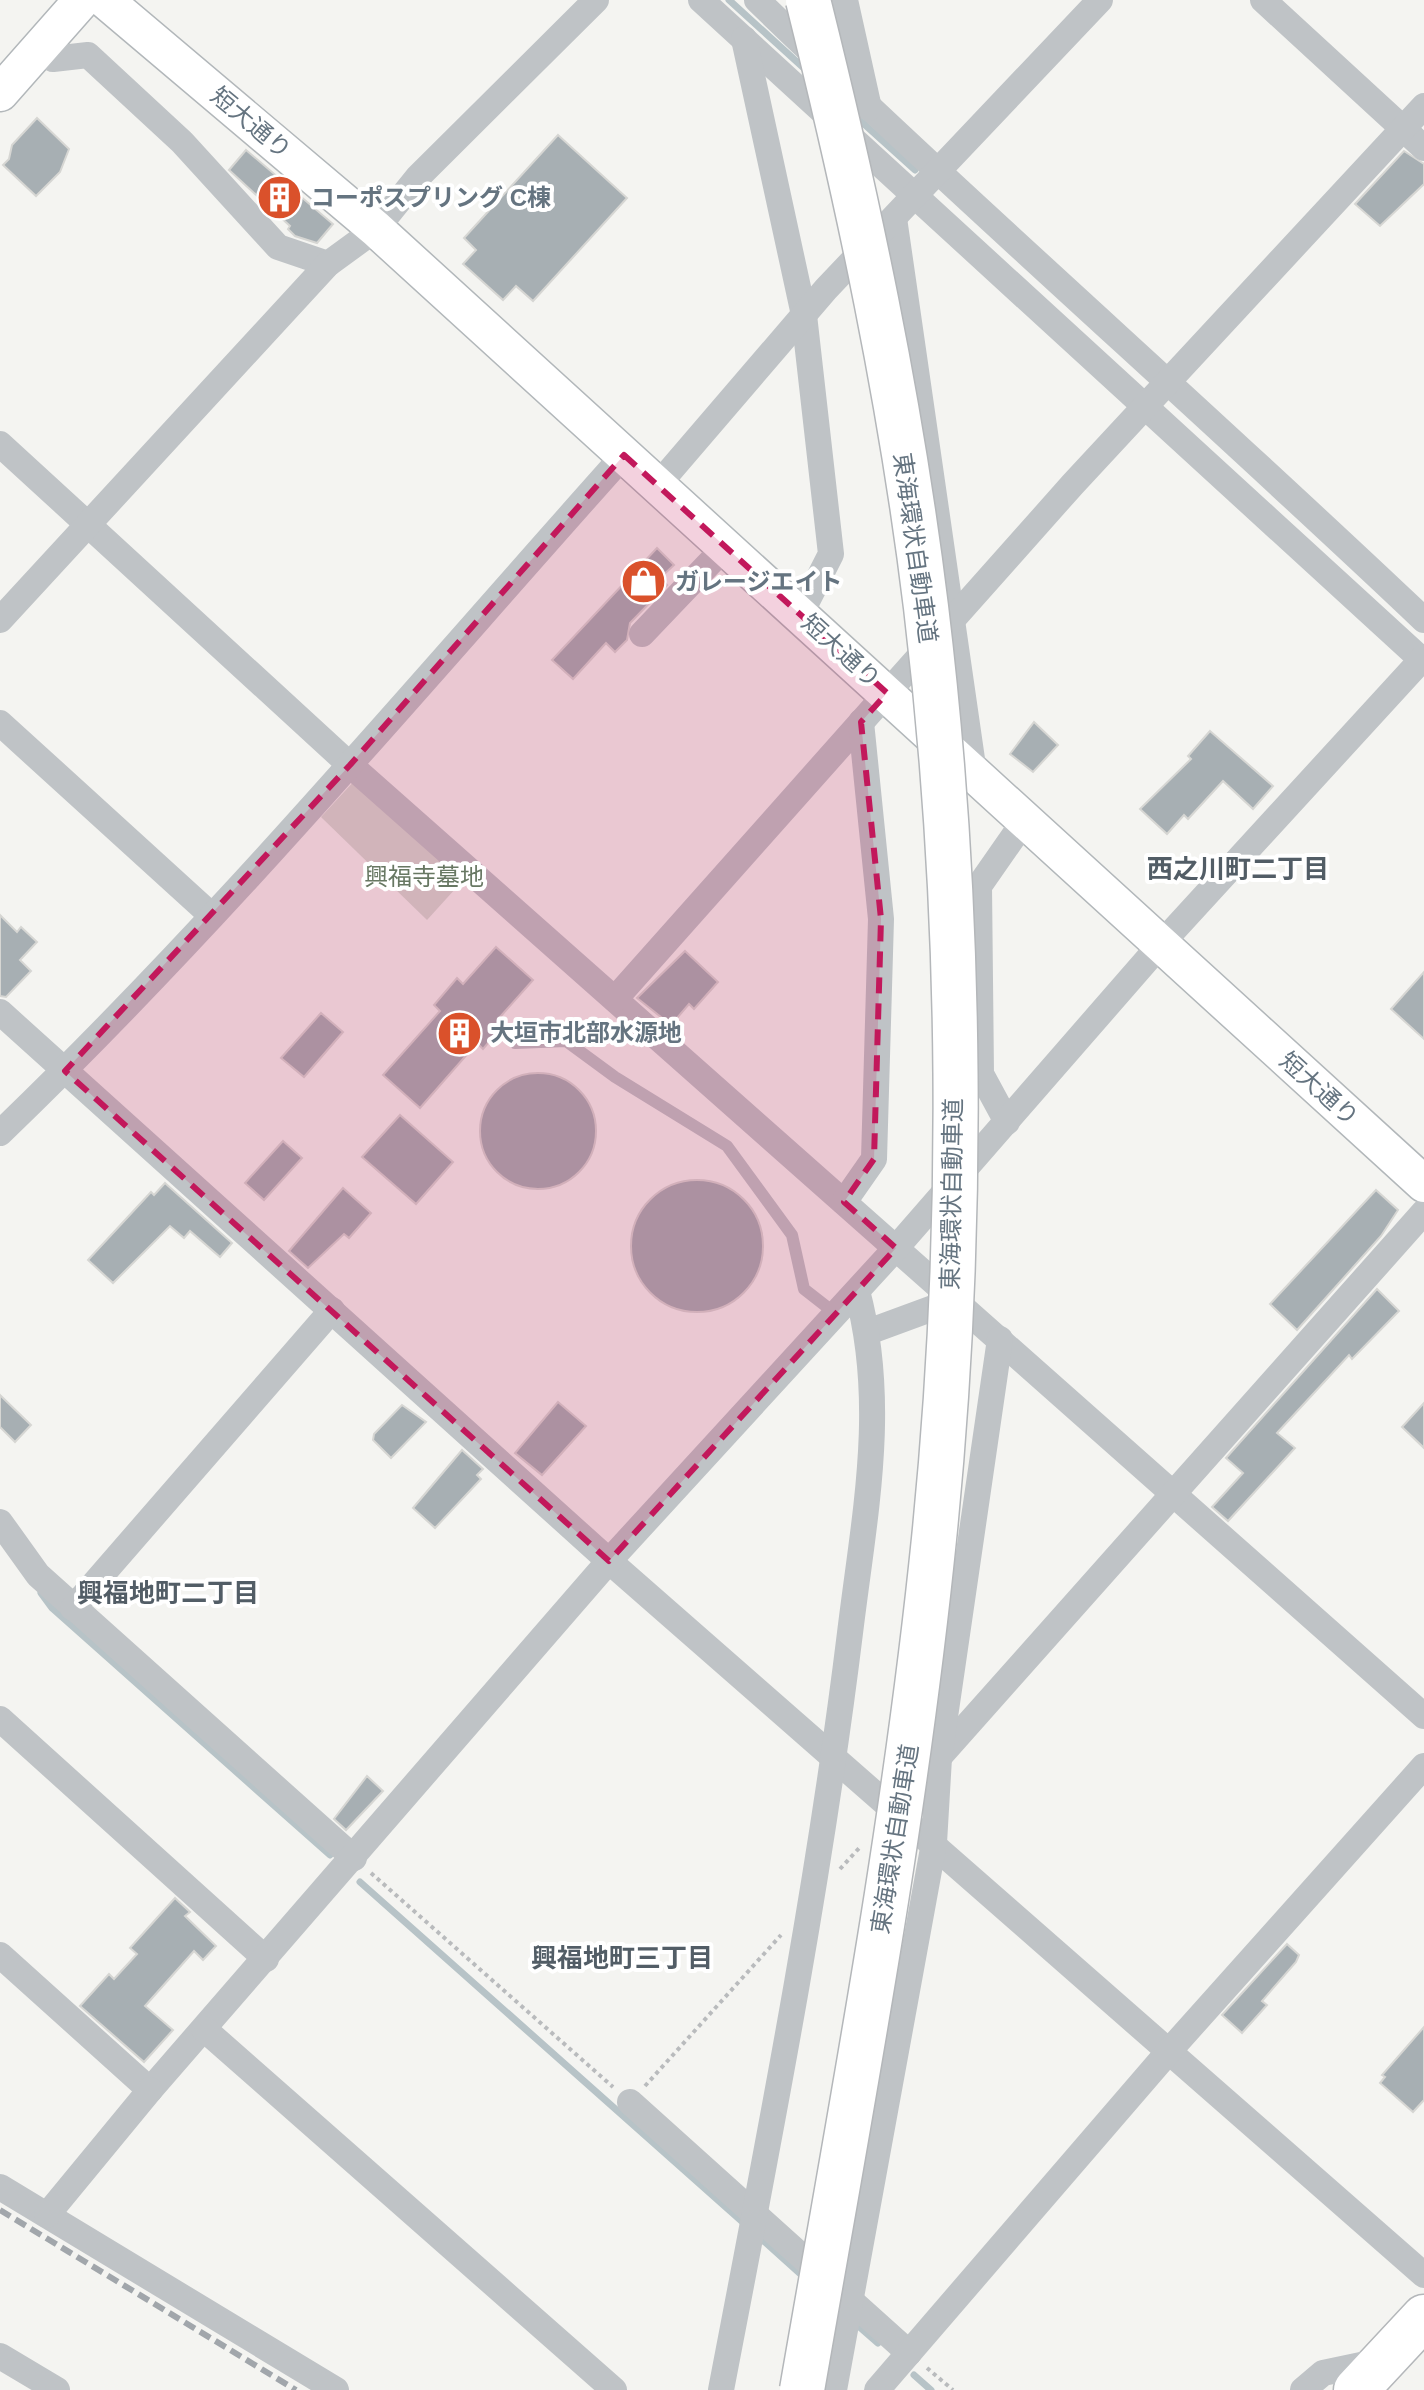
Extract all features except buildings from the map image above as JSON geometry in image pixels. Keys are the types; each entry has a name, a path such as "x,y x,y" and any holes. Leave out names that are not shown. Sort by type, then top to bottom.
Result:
{"highway":[{"name":"東海環状自動車道","path":"802,2390 901,1802 933,1553 950,1318 954,1094 948,855 926,608 888,360 850,168 808,0"},
{"path":"1369,2375 1424,2317"}],"street":[{"path":"0,93 82,0"},
{"name":"短大通り","path":"105,0 376,229 1424,1184"},
{"path":"0,620 328,264 376,229 418,177 596,0"},
{"path":"701,0 916,194 1158,393 1424,620"},
{"path":"47,2215 150,2090 609,1561 896,1248 1160,945 1423,660 937,172 757,0"},
{"path":"845,0 869,108"},
{"path":"657,486 804,315 1100,0"},
{"path":"1263,0 1424,148"},
{"path":"744,39 804,315 831,554 800,615"},
{"path":"38,50 53,59 88,55 182,142 278,247 328,264"},
{"path":"615,999 1158,393 1424,106"},
{"path":"894,218 974,773"},
{"path":"0,444 86,527 350,765 1424,1716"},
{"path":"0,1133 65,1071 350,765 624,455"},
{"path":"642,634 725,547"},
{"path":"844,1202 874,1159 881,919 861,722"},
{"path":"0,723 211,915"},
{"path":"1007,1122 981,1074 979,886 1025,820"},
{"path":"0,1012 609,1561 895,1808 1424,2275"},
{"path":"895,1808 1172,1492 1424,1212"},
{"path":"721,2390 835,1756 874,1434 868,1332 857,1291"},
{"path":"868,1332 955,1300"},
{"path":"73,1608 332,1310"},
{"path":"834,2390 934,1843 939,1758 1000,1339"},
{"path":"0,1522 38,1575 354,1858"},
{"path":"0,1719 266,1959"},
{"path":"877,2390 1170,2050 1424,1766"},
{"path":"0,1955 150,2090"},
{"path":"204,2029 614,2390"},
{"path":"630,2102 909,2353"},
{"path":"0,2187 336,2390"},
{"path":"0,2356 57,2390"},
{"path":"1303,2390 1323,2373 1369,2375"}],"lane":[{"path":"515,1043 566,1041 615,1077 727,1146 792,1235 804,1289 836,1314"}],"path":[{"path":"354,1858 630,2102 863,1844"},
{"path":"909,2353 953,2390"}],"highlighted area":[{"path":"624,455 887,693 861,722 881,919 874,1159 844,1202 896,1248 609,1561 65,1071 350,765"}],"green space":[{"name":"興福寺墓地","path":"356,779 466,877 427,920 321,817"}],"waterway":[{"path":"729,0 807,71"},
{"path":"854,115 915,170"},
{"path":"41,1593 52,1608 330,1855"},
{"path":"360,1882 747,2226"},
{"path":"756,2234 806,2279"},
{"path":"854,2322 878,2343"},
{"path":"914,2375 931,2390"}],"railway":[{"path":"0,2210 296,2390"}],"place":[{"name":"コーポスプリング C棟","path":"280,198"},
{"name":"ガレージエイト","path":"644,582"},
{"name":"大垣市北部水源地","path":"459,1033"}],"district":[{"name":"西之川町二丁目","path":"1238,869"},
{"name":"興福地町二丁目","path":"168,1593"},
{"name":"興福地町三丁目","path":"622,1958"}]}
